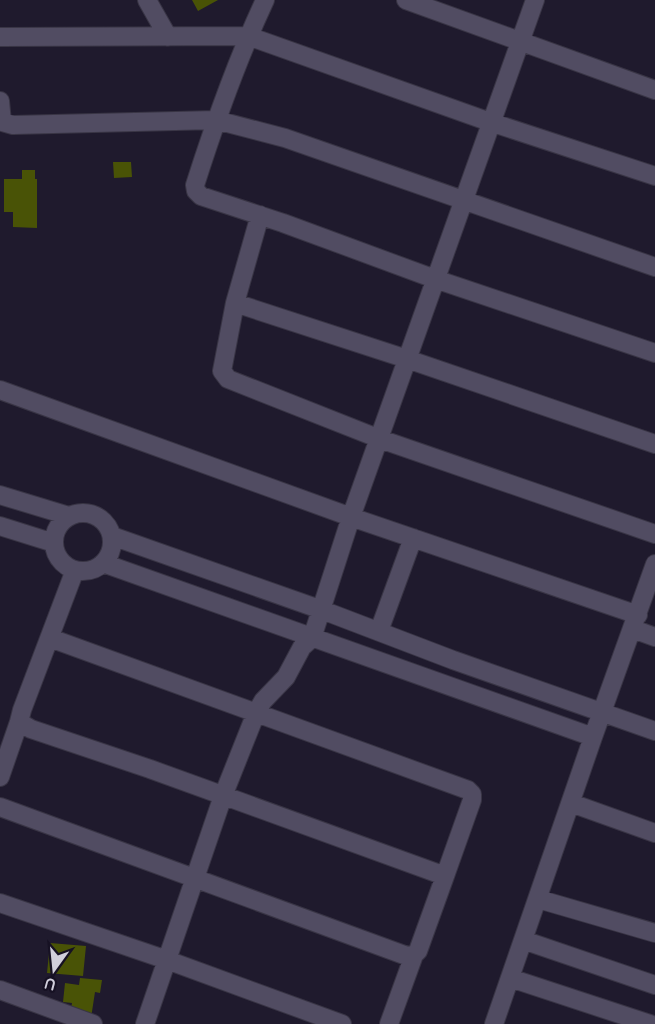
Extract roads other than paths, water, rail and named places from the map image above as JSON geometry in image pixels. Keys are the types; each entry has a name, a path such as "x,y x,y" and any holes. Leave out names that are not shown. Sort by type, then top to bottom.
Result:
{"street":[{"path":"147,0 168,37"},
{"path":"265,0 248,36 216,120 195,185 196,191 201,196 260,215 435,279 655,353"},
{"path":"406,0 655,90"},
{"path":"146,1024 223,796 256,713 263,701 286,677 302,647 312,638 351,517 535,0"},
{"path":"0,37 248,36 490,122 655,176"},
{"path":"0,101 2,122 13,125 216,120 285,138 655,267"},
{"path":"260,215 235,303 222,371 228,379 380,439 655,534"},
{"path":"235,303 655,444"},
{"path":"0,390 413,538 635,622 655,637"},
{"path":"0,495 69,516"},
{"path":"79,512 90,513 107,525 112,536 112,545 104,563 85,571 75,570 60,560 54,543 55,532 60,522 69,516 79,512"},
{"path":"0,526 54,543"},
{"path":"112,536 655,731"},
{"path":"379,632 413,538"},
{"path":"104,563 593,737"},
{"path":"494,1024 655,564"},
{"path":"0,777 22,710 75,570"},
{"path":"50,639 468,790 472,794 472,800 418,951 414,955 389,1024"},
{"path":"19,722 445,876"},
{"path":"571,803 655,834"},
{"path":"0,807 408,956 414,955"},
{"path":"538,899 655,933"},
{"path":"0,903 167,960 342,1024"},
{"path":"523,940 655,985"},
{"path":"510,978 650,1024"},
{"path":"0,990 93,1024"}]}
